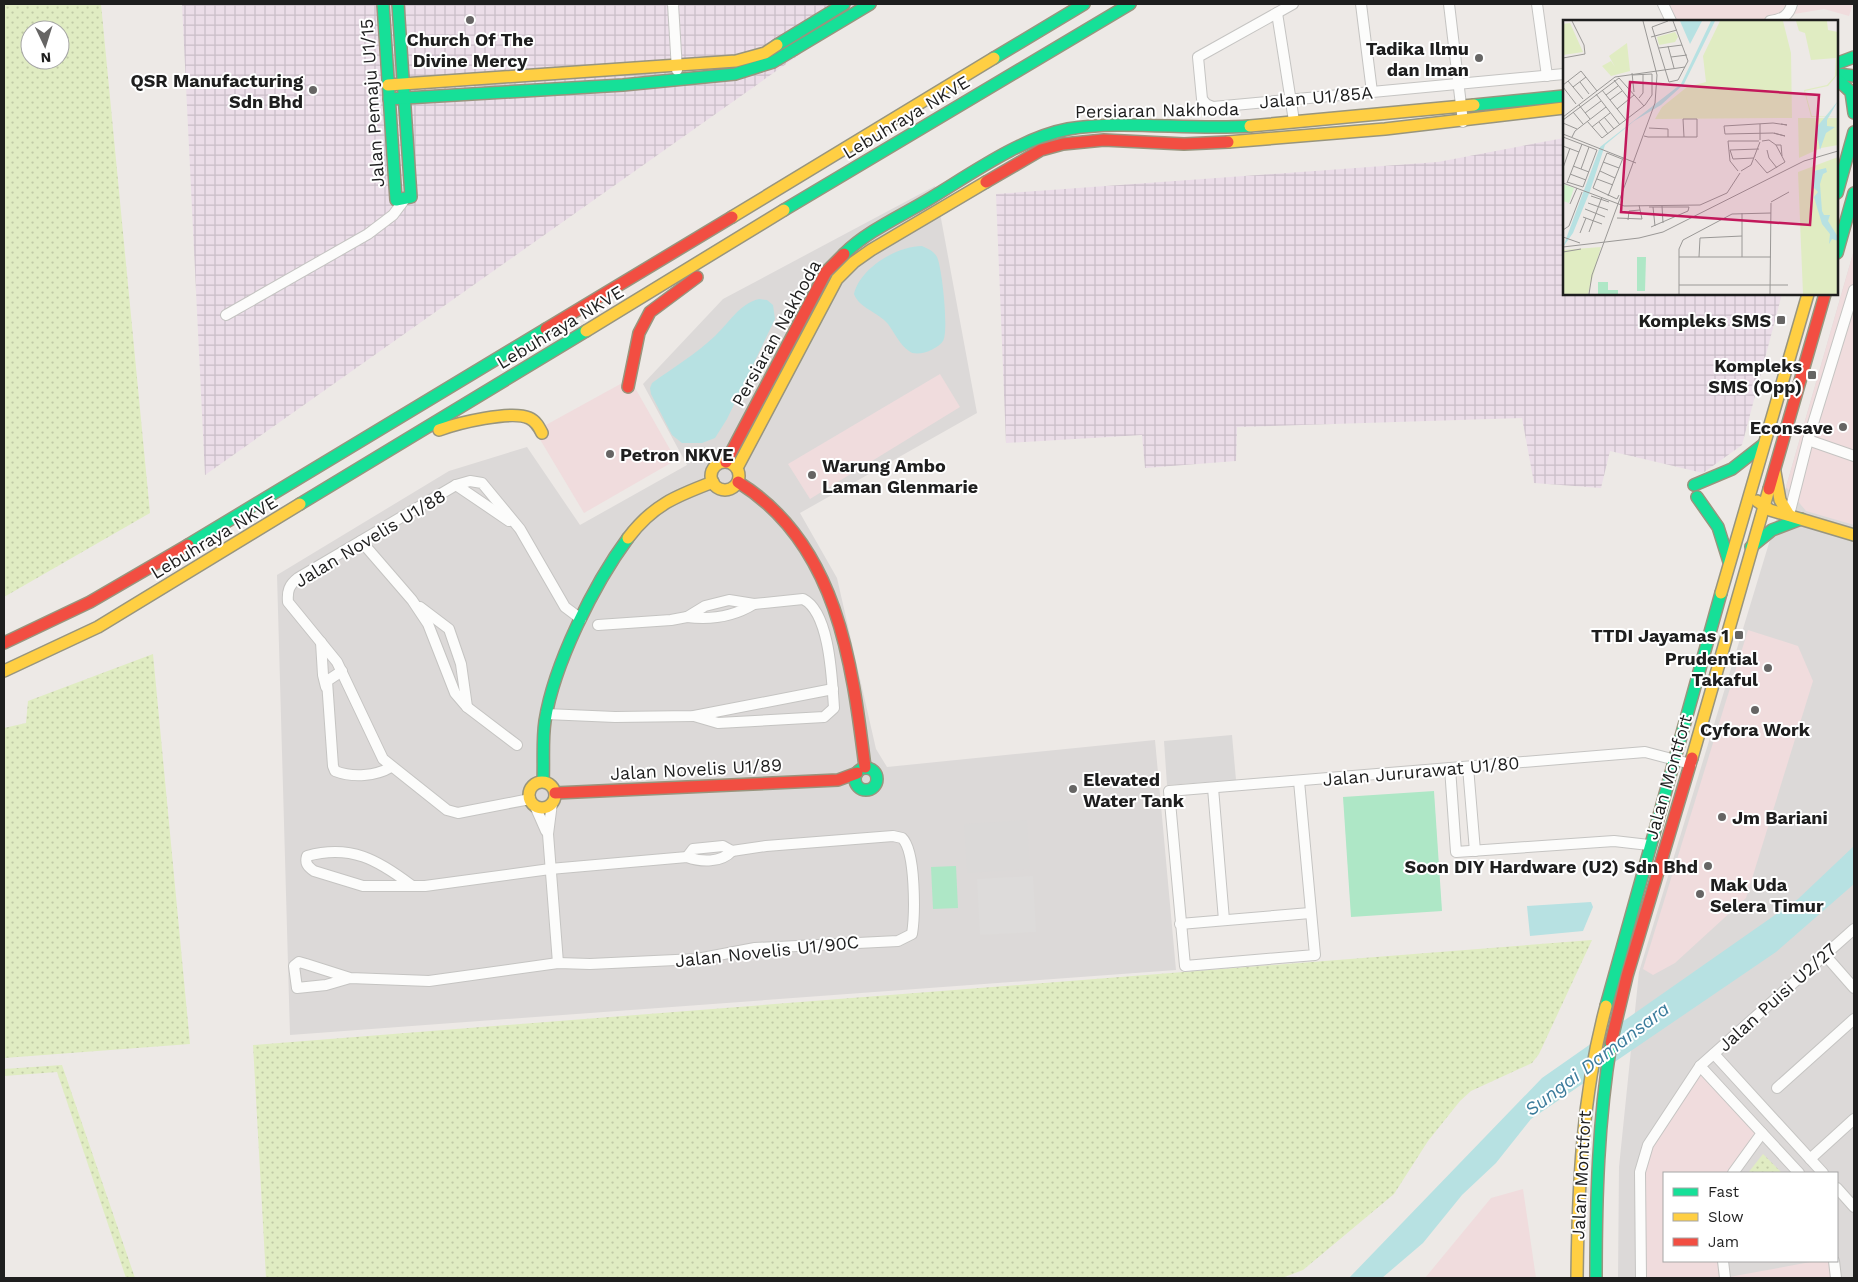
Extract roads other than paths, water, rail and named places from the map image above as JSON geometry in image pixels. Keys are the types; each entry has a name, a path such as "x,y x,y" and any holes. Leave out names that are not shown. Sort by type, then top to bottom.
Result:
{"main road":[{"name":"Jalan Pemaju U1/15","path":"383,4 396,200 411,197 398,4"},
{"path":"388,85 736,61 765,53 844,4"},
{"path":"389,99 678,80 735,74 773,62 870,4"},
{"name":"Lebuhraya NKVE","path":"4,643 90,602 162,562 1084,4"},
{"name":"Lebuhraya NKVE","path":"4,671 98,627 884,150 1130,4"},
{"path":"1838,66 1854,57"},
{"path":"1838,67 1854,66"},
{"path":"1838,68 1854,76"},
{"path":"1838,80 1850,92 1854,112"},
{"name":"Persiaran Nakhoda","path":"726,462 826,272 850,248 867,236 1010,152 1047,134 1094,126 1227,128 1563,96"},
{"name":"Persiaran Nakhoda","path":"737,468 837,279 854,262 871,250 1041,150 1060,144 1097,138 1202,144 1463,122 1563,108"},
{"path":"1838,189 1854,132"},
{"path":"628,388 639,333 650,312 696,277 884,150"},
{"path":"1838,249 1854,193"},
{"name":"Jalan Montfort","path":"1578,1278 1578,1192 1596,1042 1673,759 1808,295"},
{"name":"Jalan Montfort","path":"1596,1278 1594,1216 1601,1118 1612,1035 1627,976 1691,764 1751,547 1765,508 1774,467 1825,295"},
{"path":"366,466 443,428 455,424 526,417 535,422 542,433"},
{"path":"1694,485 1719,477 1734,469 1765,443"},
{"path":"726,462 737,468 739,475 738,482 727,490 719,488 713,482 712,470 718,464 726,462"},
{"path":"1774,467 1780,500 1789,516"},
{"path":"543,782 546,714 558,673 581,618 617,555 635,530 654,510 673,498 713,482"},
{"path":"738,482 751,490 777,512 808,550 826,582 838,614 853,672 861,770 855,779 858,786 867,790 876,785 878,778 875,771 861,770"},
{"path":"1697,497 1717,521 1726,544 1730,567"},
{"path":"1748,503 1854,535"},
{"path":"1751,547 1772,530 1801,519"},
{"name":"Jalan Novelis U1/89","path":"554,798 838,780 861,770"},
{"name":"Jalan Novelis U1/89","path":"838,780 858,786"},
{"path":"543,782 549,783 554,798 541,808 533,802 532,787 543,782"}],"street":[{"path":"673,4 678,80"},
{"path":"1292,4 1277,14 1294,121"},
{"path":"1361,4 1372,92"},
{"path":"1449,4 1463,122"},
{"path":"1537,4 1547,76"},
{"path":"1663,4 1671,20"},
{"path":"1776,20 1782,19 1788,14 1792,4"},
{"name":"Jalan U1/85A","path":"1277,14 1198,57 1202,99 1206,104 1213,107 1563,74"},
{"path":"226,315 368,234 393,215 405,199"},
{"path":"1789,516 1808,440 1854,290"},
{"path":"1808,440 1854,456"},
{"name":"Jalan Novelis U1/88","path":"533,802 458,813 447,810 391,767 382,759 337,662 288,602 287,593 291,583 456,486 470,481 482,483 520,529 564,607 581,618"},
{"name":"Jalan Novelis U1/88","path":"456,486 520,529"},
{"path":"360,541 412,600 428,624 455,693 467,707 517,745"},
{"path":"598,625 637,624 687,616 705,620 738,613 754,604 803,599 810,602 826,642 834,708 824,717 741,722 718,723 694,716"},
{"path":"412,600 449,629 461,664 467,707"},
{"path":"321,642 323,675 327,690"},
{"path":"342,671 327,681 333,766 335,771 342,774 379,774 391,767"},
{"path":"546,714 616,717 694,716 833,689"},
{"path":"740,708 738,714 741,722"},
{"name":"Jalan Jururawat U1/80","path":"1180,924 1169,791 1645,752 1691,764"},
{"path":"1468,766 1475,851"},
{"path":"1450,768 1456,852 1614,841 1649,845"},
{"path":"1299,781 1315,956 1184,966 1180,924 1310,913"},
{"path":"1213,788 1224,920"},
{"path":"350,978 326,985 296,988 294,966 299,962 350,978 429,981 558,963 548,834 554,798"},
{"path":"533,802 548,834"},
{"name":"Jalan Novelis U1/90C","path":"550,869 686,857 698,861 726,857 732,851 766,846 893,836 902,838 910,851 914,920 912,934 906,939 898,941 755,948 697,959 590,964 558,963"},
{"path":"411,885 391,870 365,856 355,853 320,852 308,856 306,861 308,867 314,870 363,886 425,886 550,869"},
{"name":"Jalan Puisi U2/27","path":"1641,1278 1640,1172 1644,1156 1700,1066 1854,929"},
{"path":"1825,955 1854,988"},
{"path":"1777,1088 1854,1019"},
{"path":"1714,1054 1822,1172"},
{"path":"1700,1066 1798,1172"},
{"path":"1810,1159 1854,1119"},
{"path":"1734,1172 1762,1133"},
{"path":"1838,1189 1854,1207"},
{"path":"1723,1262 1725,1278"},
{"path":"1834,1262 1836,1278"}],"water":[{"path":"922,246 934,253 939,263 944,299 945,335 943,341 932,350 917,354 906,348 888,324 860,303 854,294 864,276 881,260 902,250"},
{"path":"759,299 767,300 773,305 775,319 727,419 715,438 702,443 682,443 672,435 651,394 650,388 652,383 708,342 740,309"},
{"name":"Sungai Damansara","path":"1854,846 1854,884 1776,952 1531,1119 1496,1163 1462,1195 1423,1243 1382,1278 1349,1278 1542,1078 1798,899"},
{"path":"1591,902 1593,907 1583,931 1530,936 1527,906"}],"place":[{"name":"Church Of The Divine Mercy","path":"470,20"},
{"name":"Tadika Ilmu dan Iman","path":"1479,58"},
{"name":"QSR Manufacturing Sdn Bhd","path":"313,90"},
{"name":"Kompleks SMS","path":"1781,320"},
{"name":"Kompleks SMS (Opp)","path":"1812,375"},
{"name":"Econsave","path":"1843,427"},
{"name":"Petron NKVE","path":"610,454"},
{"name":"Warung Ambo Laman Glenmarie","path":"812,475"},
{"name":"TTDI Jayamas 1","path":"1739,635"},
{"name":"Prudential Takaful","path":"1768,668"},
{"name":"Cyfora Work","path":"1755,710"},
{"name":"Elevated Water Tank","path":"1073,789"},
{"name":"Jm Bariani","path":"1722,817"},
{"name":"Soon DIY Hardware (U2) Sdn Bhd","path":"1708,866"},
{"name":"Mak Uda Selera Timur","path":"1700,894"}]}
